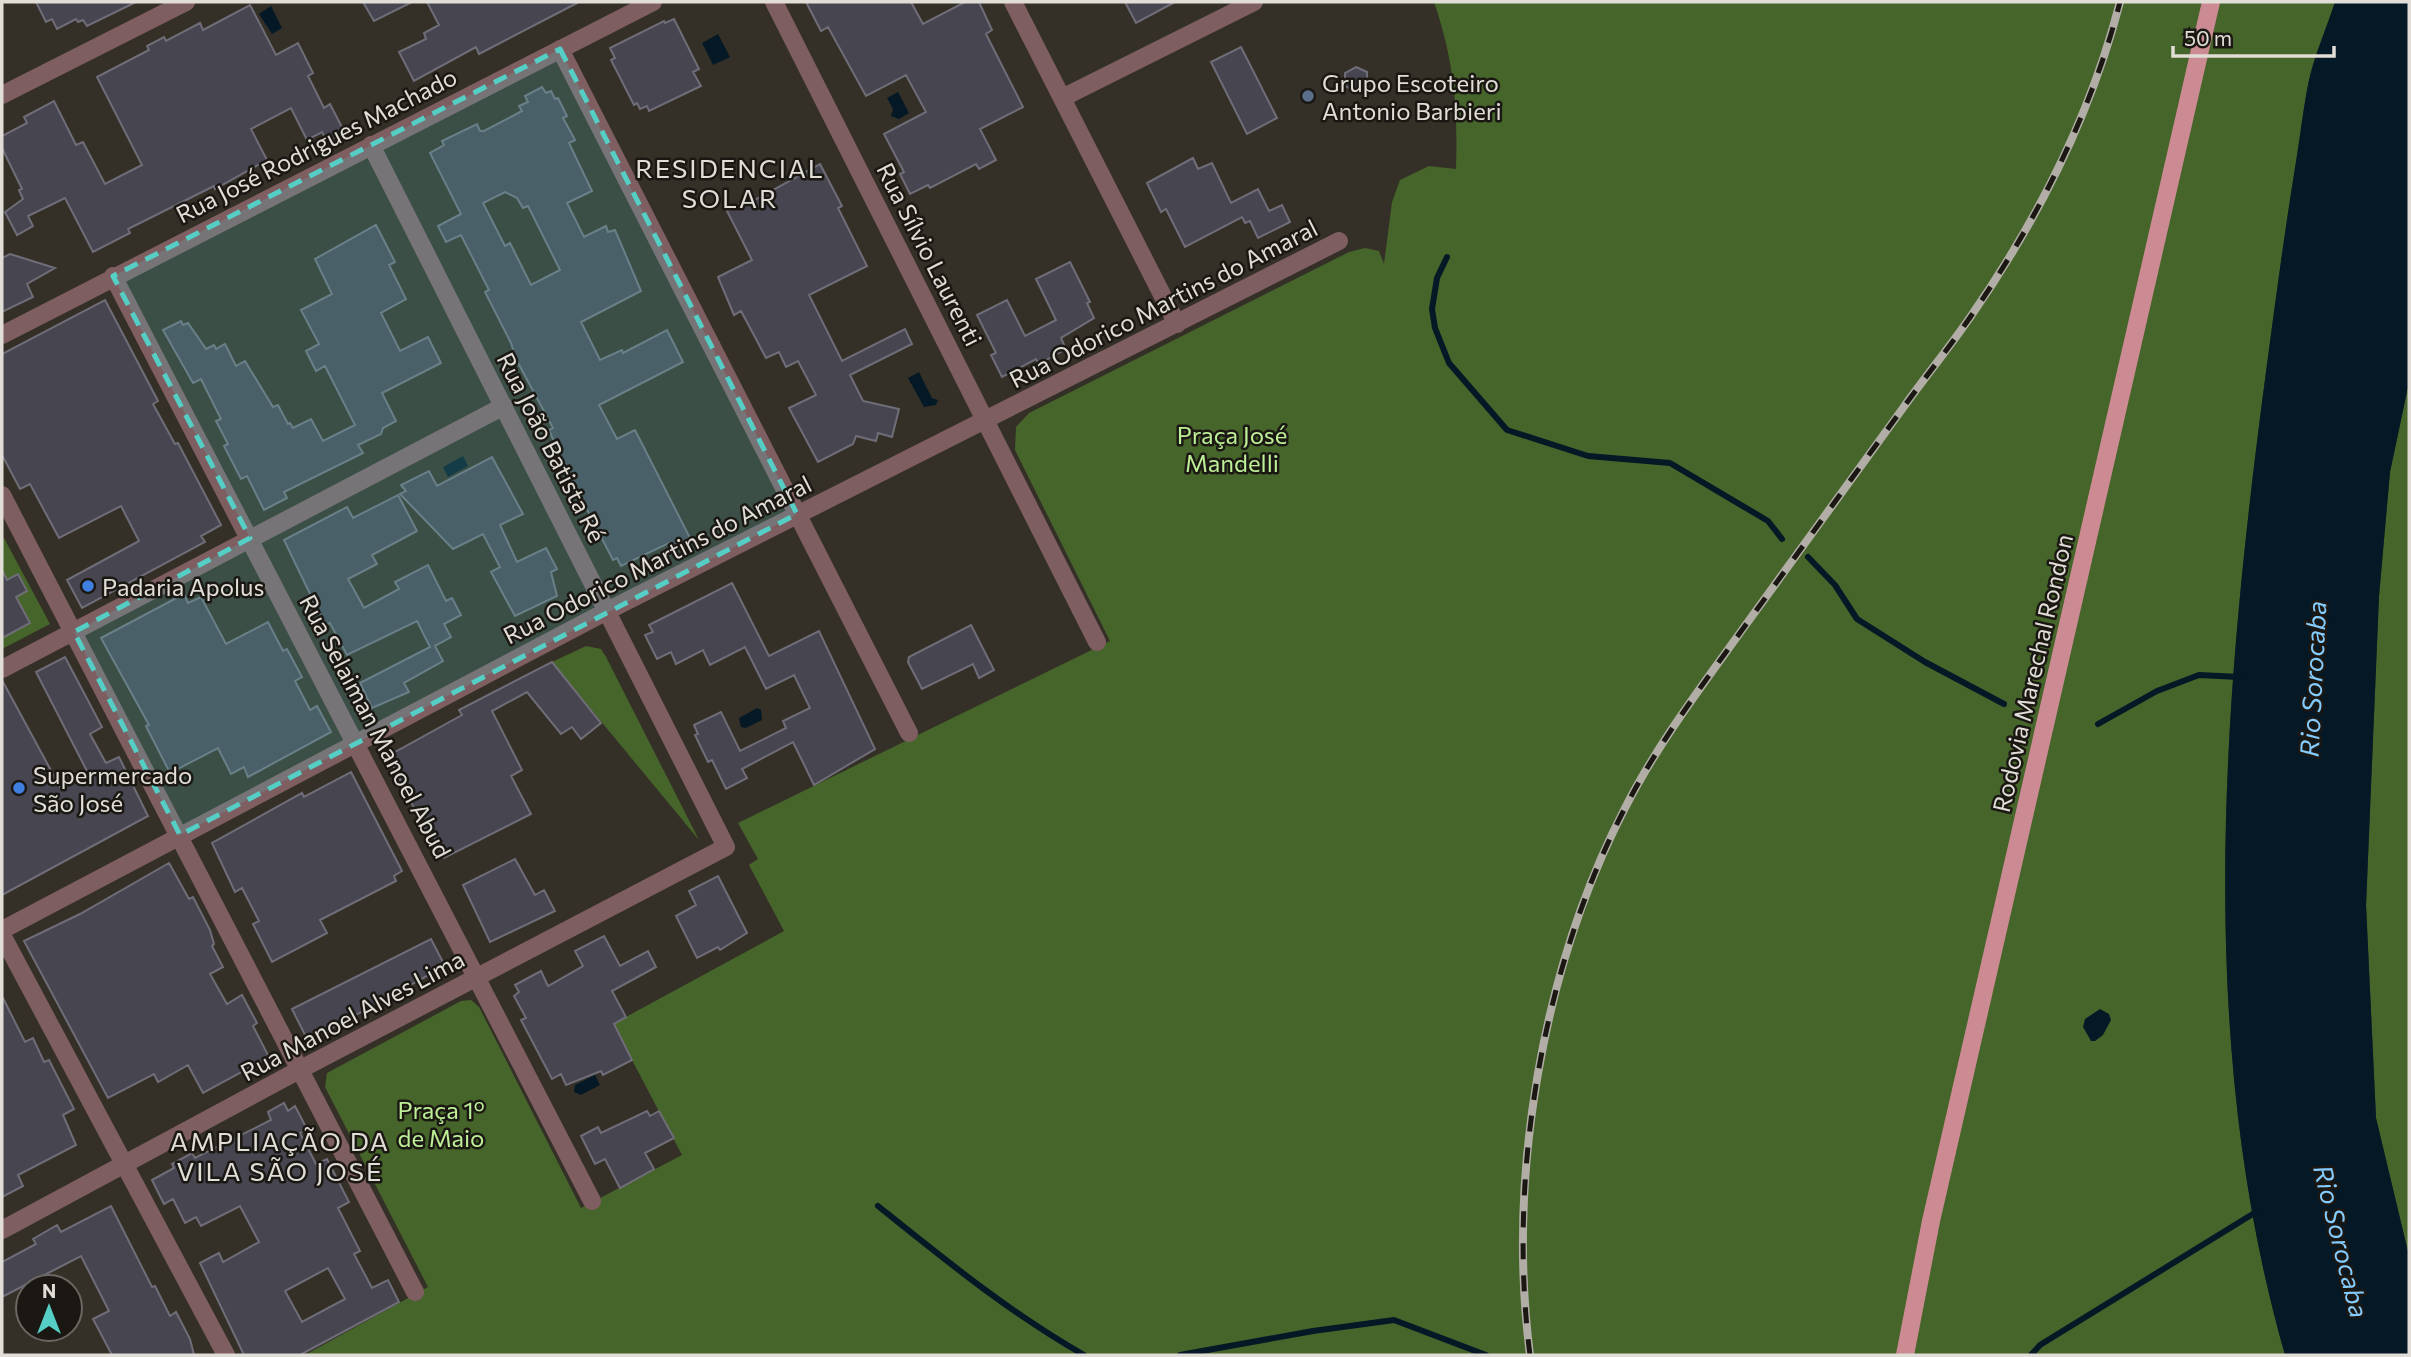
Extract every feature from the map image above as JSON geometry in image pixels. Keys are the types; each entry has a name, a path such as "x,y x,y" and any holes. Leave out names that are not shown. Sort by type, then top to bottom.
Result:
{"main road":[{"name":"Rodovia Marechal Rondon","path":"1905,1355 1933,1210 2211,2"}],"street":[{"path":"2,95 186,2"},
{"name":"Rua José Rodrigues Machado","path":"2,335 653,2"},
{"name":"Rua Sílvio Laurenti","path":"774,2 1097,642"},
{"path":"1013,2 1177,324"},
{"path":"1062,98 1254,2"},
{"path":"561,48 909,733"},
{"name":"Rua João Batista Ré","path":"371,145 726,847"},
{"name":"Rua Odorico Martins do Amaral","path":"2,932 356,741 607,611 1339,241"},
{"name":"Rua Selaiman Manoel Abud","path":"113,276 593,1201"},
{"path":"2,669 504,406"},
{"path":"2,495 415,1292"},
{"name":"Rua Manoel Alves Lima","path":"2,1230 301,1069 726,847"},
{"path":"2,932 226,1355"}],"highlighted area":[{"path":"560,49 797,514 180,835 74,632 250,538 113,276"}],"green space":[{"path":"1434,2 2335,2 2309,80 2283,244 2251,494 2229,742 2225,866 2228,990 2238,1113 2256,1235 2285,1355 305,1355 428,1287 325,1087 327,1073 461,1001 471,1000 479,1007 581,1208 682,1155 613,1024 784,931 749,865 758,859 738,823 1110,641 1015,450 1016,427 1029,413 1349,252 1365,248 1379,251 1384,264 1392,202 1400,180 1429,166 1456,169 1453,84 1446,44"},
{"path":"2409,382 2409,1256 2376,1118 2366,905 2379,596 2390,472"},
{"path":"4,538 50,624 2,649 2,539"},
{"path":"586,646 601,649 606,657 699,840 552,662"}],"water":[{"name":"Rio Sorocaba","path":"2335,2 2409,2 2409,382 2390,472 2379,596 2366,905 2376,1118 2409,1256 2409,1355 2285,1355 2256,1235 2238,1113 2228,990 2225,866 2229,742 2251,494 2305,102 2314,60"},
{"path":"271,6 282,28 272,34 259,14"},
{"path":"718,34 730,57 713,65 702,43"},
{"path":"898,92 909,113 899,119 891,116 893,109 887,98"},
{"path":"919,372 932,398 938,400 936,405 924,407 908,378"},
{"path":"463,456 468,466 448,477 443,467"},
{"path":"757,708 761,710 762,720 746,728 741,727 739,718"},
{"path":"2100,1009 2109,1014 2111,1020 2103,1035 2091,1041 2083,1027 2085,1019"},
{"path":"595,1075 600,1085 581,1095 574,1092 575,1085"}],"building":[{"path":"36,2 136,2 87,26 83,20 78,22 76,19 57,29 52,19 46,22"},
{"path":"363,2 412,2 374,21"},
{"path":"427,2 579,2 479,54 476,47 414,81 399,52 426,39 424,33 439,25"},
{"path":"806,2 911,2 923,24 965,2 979,2 992,30 986,34 1023,107 980,129 996,160 979,169 976,164 930,188 928,185 910,194 900,174 904,172 884,134 926,112 906,75 866,96 828,27 821,31"},
{"path":"1125,2 1175,2 1136,23"},
{"path":"250,5 276,55 298,43 313,73 308,76 324,108 330,104 345,133 327,142 322,132 307,140 291,108 251,129 267,160 215,189 214,186 128,229 130,233 93,252 65,198 28,216 33,226 17,235 5,212 23,199 19,190 22,189 2,148 2,136 27,123 24,117 54,101 76,145 83,142 105,184 142,165 97,77 149,50 147,46 164,37 166,41 200,23 203,30"},
{"path":"674,19 699,69 693,72 701,86 649,111 647,106 640,109 637,103 634,105 611,60 615,58 610,48 664,21 665,23"},
{"path":"1241,47 1277,118 1247,134 1211,62"},
{"path":"1356,67 1367,72 1367,85 1357,92 1345,86 1345,73"},
{"path":"542,87 546,93 551,91 555,99 558,98 567,116 563,118 575,140 569,143 592,191 567,203 584,237 606,226 608,232 615,230 641,291 581,322 600,360 622,350 623,353 667,330 683,362 599,405 617,439 635,430 690,538 673,546 671,542 621,566 617,558 613,560 564,465 549,430 553,428 516,359 511,343 485,292 489,290 461,235 446,242 438,226 461,214 430,153 444,145 442,141 477,124 480,131 484,131 522,111 519,106 528,102 525,96","holes":["505,192 517,198 523,208 528,206 560,270 531,285 510,243 505,246 483,203"]},
{"path":"1193,158 1198,169 1212,163 1231,203 1258,189 1269,211 1282,205 1290,222 1258,238 1250,221 1245,223 1242,217 1185,247 1166,209 1161,212 1147,183"},
{"path":"820,164 842,206 838,208 867,266 809,295 842,361 905,329 912,344 850,375 863,401 899,409 892,437 878,433 876,441 856,436 853,444 818,462 789,408 816,395 798,361 786,367 779,352 766,358 741,311 734,315 718,277 752,260 727,211 743,202 744,206"},
{"path":"376,225 395,262 389,265 406,299 381,313 400,351 428,337 441,363 382,393 396,421 383,428 381,434 358,445 363,453 284,492 287,498 264,510 247,476 241,479 224,446 228,444 216,421 221,419 201,379 193,383 163,330 181,321 183,325 188,323 206,349 214,345 216,349 225,344 236,366 245,361 273,407 278,405 288,424 293,428 311,419 323,441 355,425 325,366 316,371 306,351 319,344 301,310 332,294 315,259"},
{"path":"10,254 55,268 27,284 33,297 2,312 2,258"},
{"path":"1070,262 1090,302 1087,303 1094,318 1061,338 1066,349 1039,364 1036,359 1002,377 991,355 996,353 977,315 1007,300 1025,336 1056,320 1036,279"},
{"path":"105,300 158,401 153,404 175,444 178,443 221,525 201,536 205,542 82,608 67,580 139,541 121,506 59,538 30,484 20,489 2,455 2,354"},
{"path":"492,457 523,514 500,525 517,562 546,548 557,569 551,572 557,596 515,616 491,572 500,567 483,534 453,549 400,494 406,491 401,485 429,471 437,486"},
{"path":"398,495 417,531 372,555 377,564 348,579 364,608 399,589 395,582 428,565 446,601 452,598 461,615 444,624 451,637 435,646 443,661 404,683 409,692 372,708 360,683 430,647 417,621 347,655 330,623 325,625 284,540 347,507 353,518"},
{"path":"2,570 7,580 18,574 27,591 16,597 30,623 2,638"},
{"path":"732,583 769,656 819,631 875,749 814,785 793,742 742,769 747,778 726,789 712,760 708,762 695,735 698,734 694,725 721,712 740,751 786,728 783,721 810,708 794,675 766,689 745,647 710,665 703,650 676,664 671,652 657,659 645,635 653,632 649,625"},
{"path":"184,594 188,603 201,597 226,644 268,622 283,651 287,649 302,677 295,681 310,710 317,706 331,732 248,777 244,767 231,774 218,748 170,773 146,726 149,725 101,638"},
{"path":"971,625 994,670 979,678 973,664 922,689 908,662 909,657"},
{"path":"65,657 102,727 90,734 106,763 119,757 148,816 2,895 2,680 60,787 88,773 36,672"},
{"path":"552,662 601,723 581,739 572,727 561,734 527,692 492,711 522,770 511,776 531,814 444,858 432,832 427,834 388,756 462,715 459,710"},
{"path":"351,772 402,871 394,876 396,881 320,920 327,933 272,962 253,924 259,921 242,888 235,892 212,843 302,793 304,797"},
{"path":"515,859 535,895 544,890 555,911 490,942 463,885"},
{"path":"169,863 189,899 193,897 210,930 214,944 212,946 223,967 210,974 227,1004 242,995 257,1023 253,1026 269,1057 203,1093 188,1065 158,1082 154,1074 108,1098 24,941 80,914"},
{"path":"718,876 747,933 720,950 718,947 697,958 676,916 696,905 689,891"},
{"path":"604,936 620,966 648,951 656,967 612,991 626,1017 614,1024 632,1060 603,1075 601,1071 566,1085 561,1074 552,1079 521,1020 526,1018 514,996 519,992 515,985 541,971 548,986 583,966 575,951"},
{"path":"431,939 445,966 332,1028 330,1025 306,1037 292,1009"},
{"path":"2,996 25,1042 33,1038 44,1062 49,1060 74,1109 63,1115 76,1145 18,1175 23,1186 2,1197"},
{"path":"284,1103 288,1111 295,1106 307,1129 300,1133 316,1164 327,1159 349,1202 338,1208 360,1251 354,1254 372,1288 388,1280 399,1302 300,1355 244,1355 200,1263 219,1253 223,1262 259,1242 240,1206 201,1226 196,1217 185,1223 173,1199 164,1204 152,1180 174,1168 172,1164 192,1153 195,1158 271,1120 268,1112","holes":["328,1268 345,1299 302,1322 285,1291"]},
{"path":"647,1111 650,1116 659,1111 674,1138 645,1153 654,1169 620,1188 605,1159 595,1164 581,1136 598,1127 601,1133"},
{"path":"111,1206 152,1287 155,1286 170,1316 176,1312 190,1339 194,1355 112,1355 93,1319 109,1311 81,1256 48,1273 14,1273 14,1291 2,1297 2,1262 36,1244 33,1239 57,1225 61,1232"}],"waterway":[{"path":"1447,257 1437,278 1432,309 1435,328 1449,363 1507,430 1588,456 1670,463 1768,521 1782,539"},
{"path":"1808,557 1835,585 1857,619 1925,662 2004,704"},
{"path":"2098,724 2157,691 2199,675 2239,677"},
{"path":"878,1206 1004,1303 1084,1355"},
{"path":"2031,1355 2040,1345 2256,1212"},
{"path":"1180,1355 1313,1331 1394,1320 1486,1355"}],"railway":[{"path":"1530,1355 1524,1287 1523,1217 1528,1146 1552,1004 1572,936 1596,870 1625,808 1680,717 1963,328 2018,243 2078,126 2108,44 2120,2"}],"place":[{"name":"Grupo Escoteiro Antonio Barbieri","path":"1308,96"},
{"name":"Padaria Apolus","path":"88,586"},
{"name":"Supermercado São José","path":"19,788"}],"district":[{"name":"RESIDENCIAL SOLAR","path":"730,182"},
{"name":"AMPLIAÇÃO DA VILA SÃO JOSÉ","path":"280,1155"}],"park label":[{"name":"Praça José Mandelli","path":"1232,448"},
{"name":"Praça 1º de Maio","path":"441,1123"}]}
